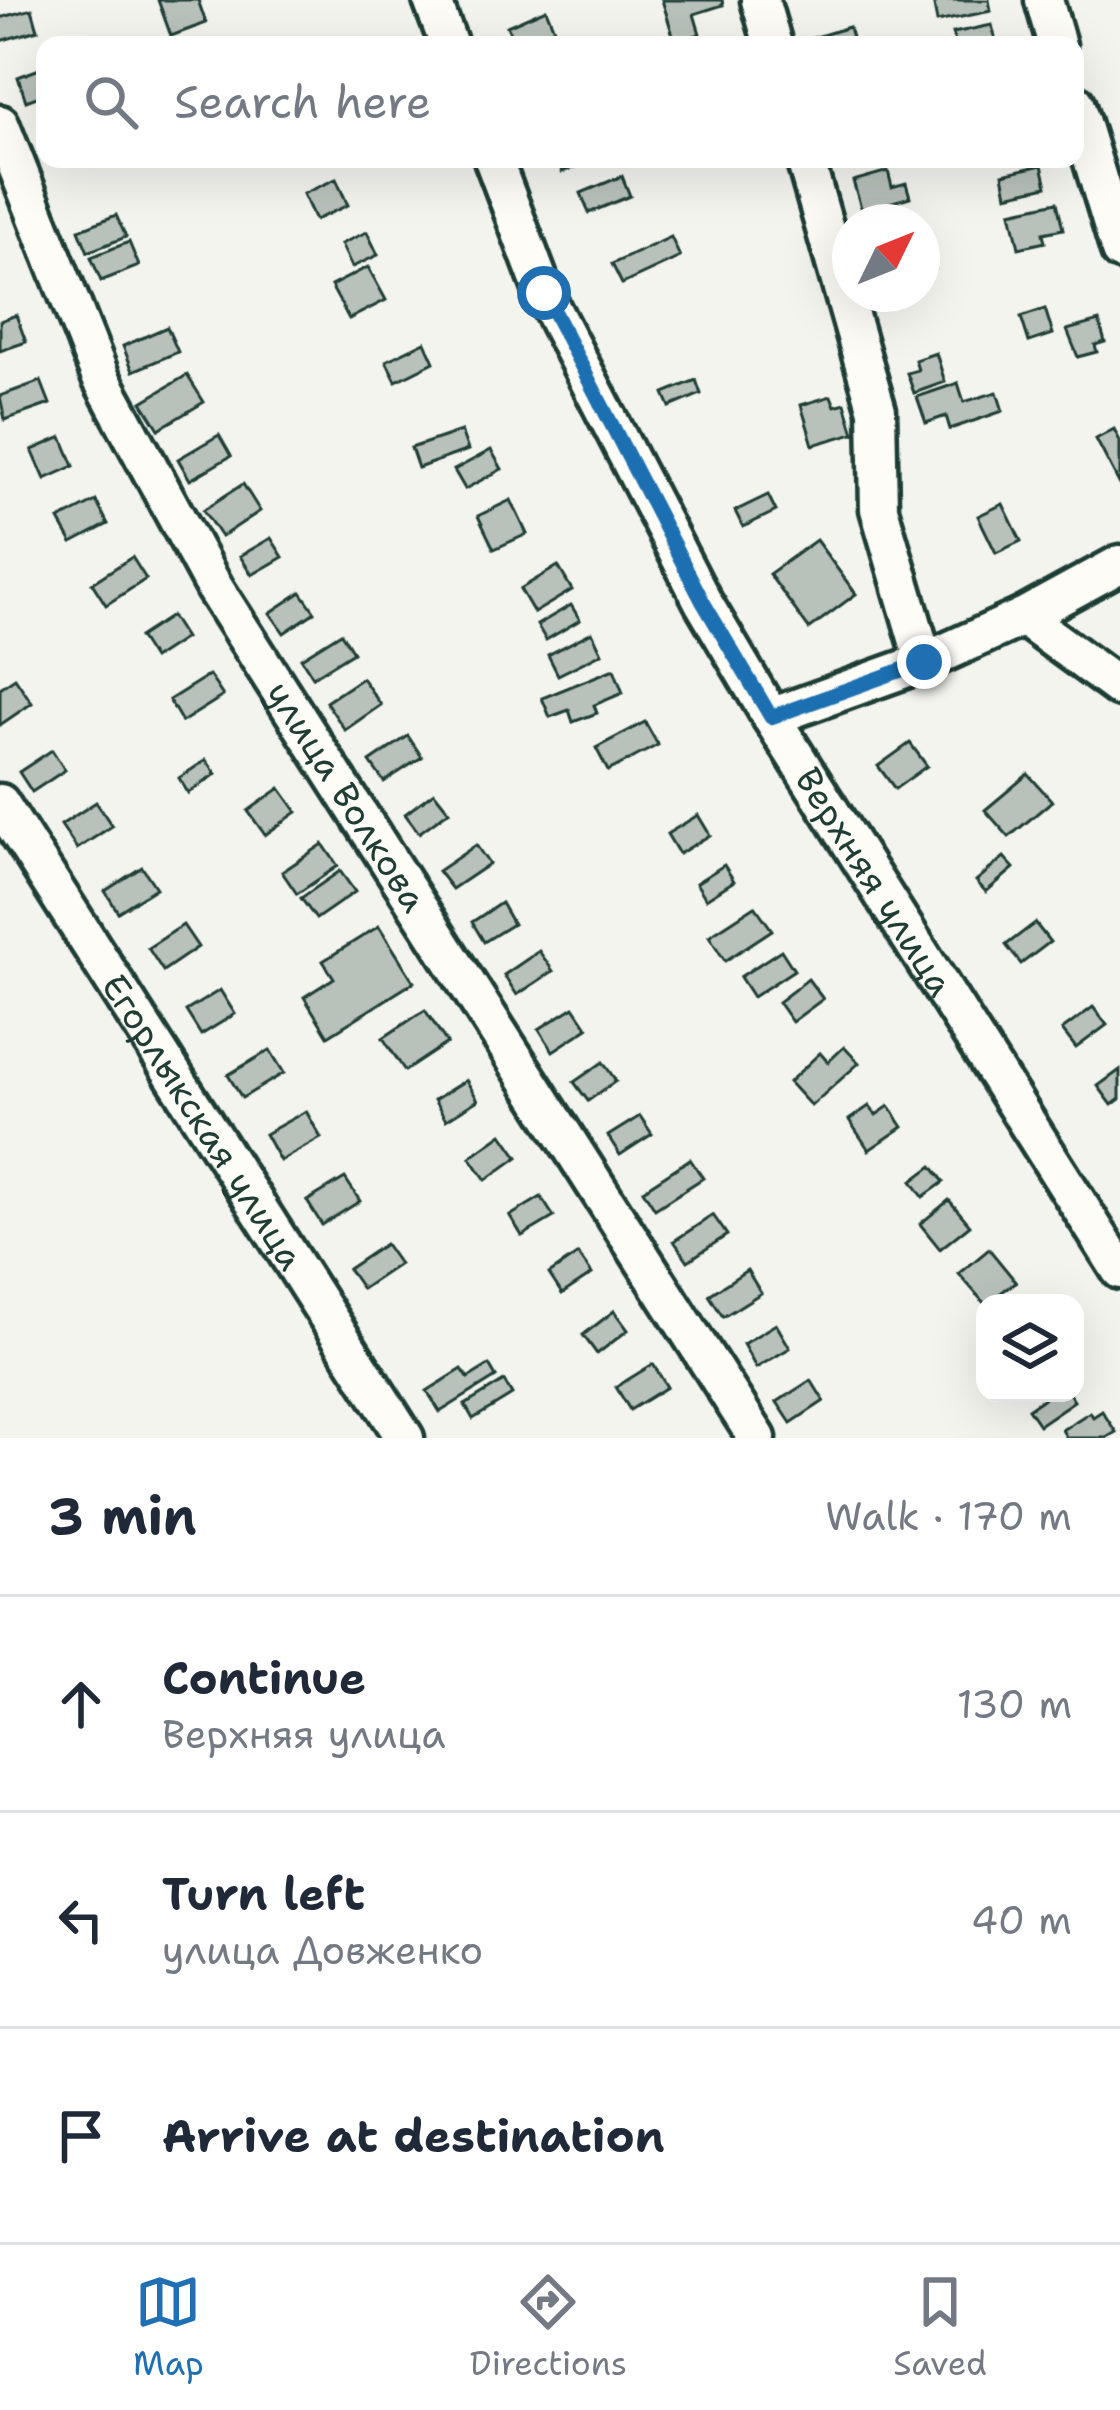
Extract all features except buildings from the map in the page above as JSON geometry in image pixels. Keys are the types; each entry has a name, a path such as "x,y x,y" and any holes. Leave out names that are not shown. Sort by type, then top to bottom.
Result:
{"street":[{"path":"432,0 446,36"},
{"path":"760,0 770,36"},
{"path":"1043,0 1054,36"},
{"name":"улица Волкова","path":"0,124 101,378 215,589 757,1438"},
{"path":"1084,133 1120,251"},
{"name":"Верхняя улица","path":"496,168 544,293 703,602 1120,1270"},
{"path":"808,168 877,410 880,508 924,662"},
{"path":"771,717 924,662 1120,564"},
{"path":"1023,616 1120,688"},
{"name":"Егорлыкская улица","path":"0,803 405,1438"}],"route":[{"path":"544,293 703,602 771,717 924,662"}]}
